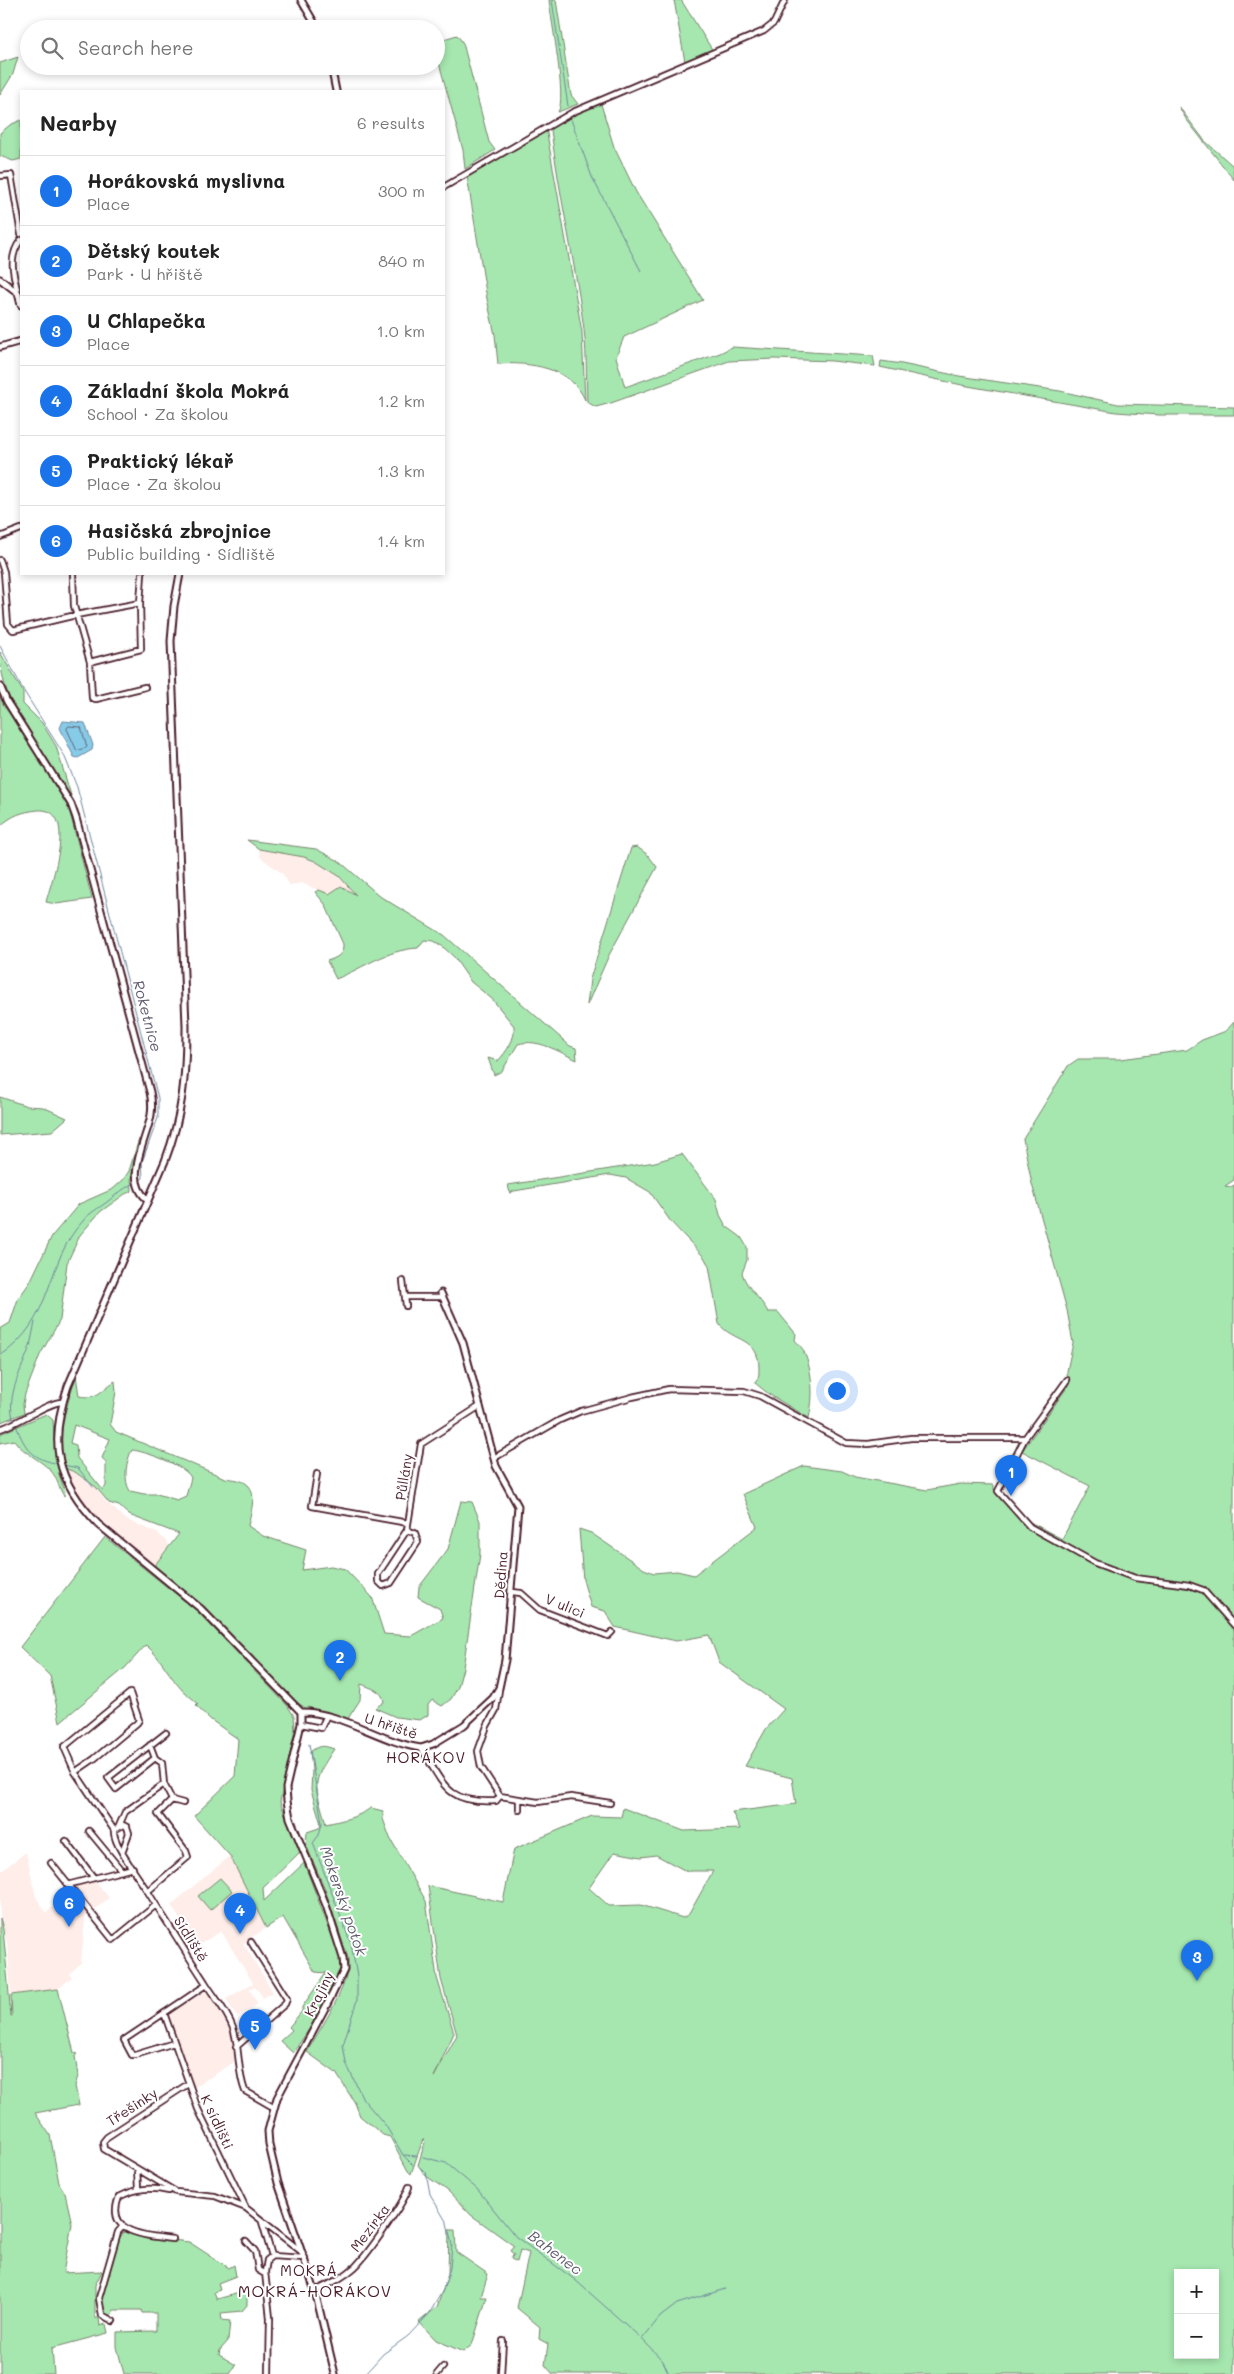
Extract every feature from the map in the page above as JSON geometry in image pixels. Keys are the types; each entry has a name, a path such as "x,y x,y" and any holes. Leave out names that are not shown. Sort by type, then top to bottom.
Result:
{"street":[{"path":"301,0 313,20"},
{"path":"445,186 573,112 764,31 774,23 785,0"},
{"path":"333,75 336,90"},
{"path":"0,176 11,175 20,228"},
{"path":"20,242 12,263 20,301"},
{"path":"0,279 18,293"},
{"path":"0,347 20,340"},
{"path":"0,537 20,528"},
{"path":"0,560 4,572 8,624 13,630 76,615 140,603"},
{"path":"73,575 72,589 76,615 90,662 92,698 96,700 145,686"},
{"path":"90,662 141,649 140,603 142,575"},
{"path":"180,575 174,606 171,641 186,1066 182,1104 177,1124 148,1200 63,1402 57,1432 60,1464 69,1488 98,1524 201,1609 301,1712"},
{"path":"0,686 7,702 71,804 76,818 151,1095 151,1114 138,1157 139,1185 148,1200"},
{"path":"404,1281 406,1306"},
{"path":"405,1297 441,1295 463,1343 494,1458 560,1420 581,1411 669,1389 744,1391 760,1396 846,1443 868,1444 911,1438 1025,1438"},
{"path":"1067,1380 1025,1438 998,1492 1030,1527 1095,1563 1135,1578 1189,1585 1203,1590 1234,1626"},
{"path":"0,1429 19,1422 49,1404 63,1402"},
{"name":"Půllány","path":"406,1530 415,1533 418,1542 391,1584 386,1586 380,1584 378,1574 406,1530 421,1444 480,1406"},
{"name":"Dědina","path":"493,1698 499,1688 505,1660 518,1506 496,1466 494,1458"},
{"name":"Půllány","path":"317,1474 312,1506 408,1523"},
{"name":"V ulici","path":"512,1592 521,1593 540,1610 608,1636 612,1632"},
{"path":"499,1688 496,1710 487,1726 478,1751 481,1766 500,1796 538,1802 571,1797 610,1803"},
{"name":"Sídliště","path":"75,1772 94,1759 137,1723 138,1718 130,1693 64,1747 75,1772 114,1830 113,1836 122,1852 229,2020 245,2091 273,2107"},
{"name":"U hřiště","path":"301,1712 310,1712 421,1748 432,1744 464,1725 493,1698"},
{"name":"Krajiny","path":"301,1712 301,1724 287,1784 286,1802 290,1818 326,1906 343,1958 344,1970 273,2107 268,2131 271,2160 304,2255"},
{"path":"301,1724 321,1728 326,1717"},
{"path":"156,1758 116,1789 108,1778 166,1733"},
{"path":"150,1745 156,1758 162,1763 164,1784 172,1800 182,1803"},
{"path":"421,1748 448,1791 475,1802 496,1801 500,1796"},
{"path":"114,1830 125,1812 164,1784"},
{"path":"519,1799 519,1810"},
{"path":"148,1891 188,1857 186,1851 158,1814 172,1800"},
{"path":"118,1826 125,1826 129,1831 122,1852"},
{"path":"89,1831 122,1871"},
{"path":"66,1841 94,1878"},
{"path":"50,1863 113,1940 156,1905"},
{"path":"67,1885 133,1868"},
{"path":"236,2047 285,2004 288,1999 252,1942"},
{"path":"174,2043 132,2055 125,2043 125,2037 206,1985"},
{"name":"K sídlišti","path":"164,2013 198,2109 246,2208"},
{"name":"Třešinky","path":"176,2192 106,2151 103,2142 188,2084"},
{"path":"137,2169 138,2189 119,2197 117,2215 123,2226 130,2232 173,2239"},
{"name":"Mezírka","path":"315,2290 341,2277 355,2266 402,2204 410,2186"},
{"name":"Třešinky","path":"138,2189 150,2187 215,2196 246,2208"},
{"path":"246,2208 304,2255 315,2290 335,2374"},
{"path":"262,2222 272,2256"},
{"path":"112,2321 102,2315 99,2298 118,2232 123,2226"},
{"path":"246,2242 255,2251 258,2270 265,2274"},
{"path":"269,2374 270,2318 265,2274 267,2260 272,2256 304,2255"},
{"path":"501,2374 504,2341"},
{"path":"436,2374 443,2367"}],"shaded area":[{"path":"259,849 304,857 315,861 339,876 356,895 329,895 302,883 289,885 283,874 260,857"},
{"path":"64,1468 75,1472 96,1487 105,1501 127,1520 157,1533 167,1541 169,1546 154,1566 86,1506 74,1491"},
{"path":"26,1852 36,1897 46,1913 80,1882 94,1879 109,1898 85,1917 81,1963 69,1974 72,1977 58,1989 11,1995 7,1942 0,1918 0,1872"},
{"path":"230,1856 266,1928 243,1943 273,1992 263,1998 255,1986 249,1989 258,2004 237,2017 226,1999 253,1983 221,1931 197,1946 171,1905"},
{"path":"205,1992 209,1993 226,2022 234,2042 236,2061 193,2088 168,2015"}],"green space":[{"path":"549,0 556,0 571,95 578,104 558,112 561,92 560,76"},
{"path":"674,0 681,0 713,51 685,62"},
{"path":"457,35 463,43 489,142 495,150 465,169 463,150 442,75 445,75 445,39"},
{"path":"18,57 13,74 0,95 0,63"},
{"path":"601,104 614,147 636,192 703,300 624,337 616,357 625,387 732,347 873,356 875,366 832,361 775,359 729,361 611,403 596,407 587,402 583,322 551,130 552,124"},
{"path":"1179,107 1205,141 1233,166 1234,180 1186,119"},
{"path":"20,120 20,159 13,161 0,156 0,133"},
{"path":"546,128 582,332 585,400 579,389 570,380 548,369 523,364 498,364 495,335 487,299 467,176"},
{"path":"881,361 959,376 1060,391 1118,404 1234,407 1234,415 1159,415 1116,412 962,385 880,367"},
{"path":"0,652 23,692 23,704 42,723 56,746 73,802 26,731 16,712 2,673"},
{"path":"0,694 68,805 92,899 56,904 46,902 56,863 60,833 57,820 50,812 38,810 22,813 0,826"},
{"path":"247,840 316,849 339,861 381,897 444,935 570,1046 576,1048 577,1060 541,1044 518,1044 502,1071 494,1075 488,1058 498,1061 512,1040 514,1026 492,999 471,982 454,957 434,941 424,940 418,948 396,952 336,979 327,961 341,953 343,944 325,904 315,892 319,890 329,894 341,886 356,895 339,876 315,861 304,857 259,849"},
{"path":"637,847 648,855 657,867 609,955 587,1005 590,979 631,848"},
{"path":"1234,1022 1234,1180 1225,1186 1231,1187 1234,1185 1234,2374 553,2374 545,2365 548,2344 539,2339 540,2327 517,2308 529,2253 520,2250 517,2262 511,2259 514,2254 510,2251 514,2246 471,2215 448,2191 426,2176 418,2165 425,2142 423,2139 411,2174 390,2137 383,2135 360,2116 355,2103 336,2073 307,2052 340,1993 348,1969 348,1958 325,1889 306,1845 307,1832 319,1828 321,1824 311,1790 312,1770 310,1752 321,1746 334,1749 321,1770 317,1785 317,1792 326,1824 344,1820 371,1808 383,1811 383,1819 390,1838 426,1901 437,1978 454,2033 434,2077 457,2035 441,1979 428,1886 503,1902 514,1849 592,1816 621,1817 623,1808 684,1831 740,1829 732,1812 796,1804 792,1778 745,1766 766,1729 784,1709 719,1662 709,1635 676,1641 615,1627 605,1611 591,1607 583,1580 579,1529 591,1533 644,1569 654,1573 677,1571 694,1575 757,1527 743,1494 804,1466 842,1471 855,1477 927,1490 960,1484 994,1485 994,1490 1004,1495 1030,1522 1062,1539 1090,1486 1022,1451 1068,1386 1067,1371 1073,1343 1067,1310 1032,1184 1023,1139 1068,1066 1078,1059 1121,1059 1187,1050 1202,1040 1226,1031","holes":["614,1852 641,1857 656,1855 686,1871 713,1871 689,1914 683,1918 641,1905 609,1906 589,1888"]},
{"path":"0,1097 27,1106 43,1107 67,1118 52,1131 0,1135"},
{"path":"139,1139 131,1178 132,1191 100,1212 80,1235 67,1263 60,1320 40,1355 25,1394 24,1413 1,1422 0,1329 10,1323 18,1299 30,1282 52,1236 79,1204 113,1189 123,1180 129,1171"},
{"path":"682,1154 716,1199 720,1215 726,1226 741,1237 747,1247 747,1260 742,1273 747,1284 768,1312 778,1312 796,1334 795,1340 803,1350 811,1376 812,1402 809,1418 770,1395 755,1383 759,1376 758,1358 750,1345 725,1330 719,1324 709,1266 704,1257 671,1222 650,1192 626,1178 610,1175 510,1193 508,1185 655,1162"},
{"path":"76,1375 79,1396 85,1397 91,1397 99,1393 115,1381 116,1392 110,1424 116,1432 225,1478 239,1480 247,1484 251,1488 253,1500 248,1526 263,1536 306,1550 302,1570 331,1566 345,1569 372,1597 384,1634 411,1636 443,1618 440,1609 418,1597 419,1587 448,1549 461,1501 472,1502 480,1521 480,1554 463,1668 458,1687 451,1699 442,1706 432,1700 428,1705 428,1715 420,1720 396,1717 375,1708 384,1702 383,1698 376,1690 361,1684 360,1700 347,1720 308,1707 307,1709 290,1698 213,1616 154,1566 179,1534 129,1515 119,1506 109,1503 96,1487 75,1472 64,1468 58,1472 65,1491 64,1496 55,1476 47,1467 22,1449 14,1440 0,1443 0,1434 46,1414 53,1420 54,1441 60,1441 64,1416","holes":["74,1425 110,1439 102,1458 106,1462 106,1486 103,1490 77,1458 76,1445 70,1443","132,1450 146,1453 174,1464 188,1473 191,1478 186,1496 177,1500 157,1494 130,1491 126,1470"]},
{"path":"105,1537 197,1611 287,1705 294,1716 295,1730 280,1802 300,1852 263,1888 264,1901 304,1863 340,1957 340,1974 324,2007 293,2053 280,2041 292,2030 289,2027 302,2011 302,2007 326,1973 315,1972 283,1917 266,1928 230,1856 194,1816 235,1776 238,1739 211,1720 196,1706 198,1704 183,1691 157,1656 146,1645 125,1668 60,1722 50,1676 20,1647"},
{"path":"220,1878 232,1891 210,1910 198,1896"},
{"path":"0,1918 3,1929 11,2016 11,1995 58,1989 74,2053 77,2054 75,2056 78,2076 75,2086 79,2105 35,2113 50,2135 59,2183 65,2193 72,2224 63,2273 102,2271 95,2285 95,2318 99,2318 100,2326 106,2324 108,2333 52,2348 54,2374 0,2374"},
{"path":"449,2230 455,2230 456,2252 488,2274 481,2297 487,2297 472,2345 463,2352 436,2340 419,2322 437,2307 448,2275"},
{"path":"124,2232 138,2236 189,2242 229,2268 234,2265 236,2276 218,2283 220,2290 214,2292 217,2299 247,2291 247,2305 242,2311 221,2313 222,2320 230,2321 228,2341 220,2350 219,2355 236,2365 230,2374 124,2374 117,2347 117,2332 156,2331 156,2313 142,2313 141,2310 114,2310 109,2318 102,2311 101,2301 104,2281 117,2241"}],"water":[{"path":"63,721 85,723 93,745 92,750 78,758 74,757 60,728"}],"waterway":[{"path":"552,0 568,106"},
{"path":"570,117 592,177 641,271"},
{"name":"Roketnice","path":"0,646 25,693 64,755 77,787 158,1098 158,1118 142,1162 143,1178 139,1181"},
{"name":"Roketnice","path":"0,1356 18,1341 31,1325 41,1308 61,1254 83,1221 121,1191 135,1183"},
{"name":"Mokerský potok","path":"14,1422 12,1412 13,1393 30,1346 35,1322"},
{"name":"Mokerský potok","path":"16,1425 23,1441 31,1452 36,1456 59,1464"},
{"name":"Mokerský potok","path":"63,1465 78,1468 93,1487"},
{"name":"Mokerský potok","path":"309,1744 322,1823 319,1835 313,1843 351,1944 357,1976 357,2000 343,2045 346,2063 363,2099 386,2126 403,2155 413,2165"},
{"name":"Bahenec","path":"404,2155 416,2156"},
{"name":"Bahenec","path":"423,2157 446,2163 477,2189 516,2237 574,2279 642,2339 663,2361 669,2374"},
{"name":"Mokerský potok","path":"365,2374 383,2354 408,2336 429,2314 443,2290 450,2268 452,2245 447,2223 430,2194 426,2172 420,2168"},
{"path":"643,2338 660,2317 677,2304 725,2289"}],"place":[{"name":"Horákovská myslivna","path":"1011,1496"},
{"name":"Dětský koutek","path":"340,1681"},
{"name":"Hasičská zbrojnice","path":"69,1927"},
{"name":"Základní škola Mokrá","path":"240,1934"},
{"name":"U Chlapečka","path":"1197,1981"},
{"name":"Praktický lékař","path":"255,2050"}],"district":[{"name":"HORÁKOV","path":"426,1758"},
{"name":"MOKRÁ","path":"309,2271"},
{"name":"MOKRÁ-HORÁKOV","path":"315,2291"}]}
